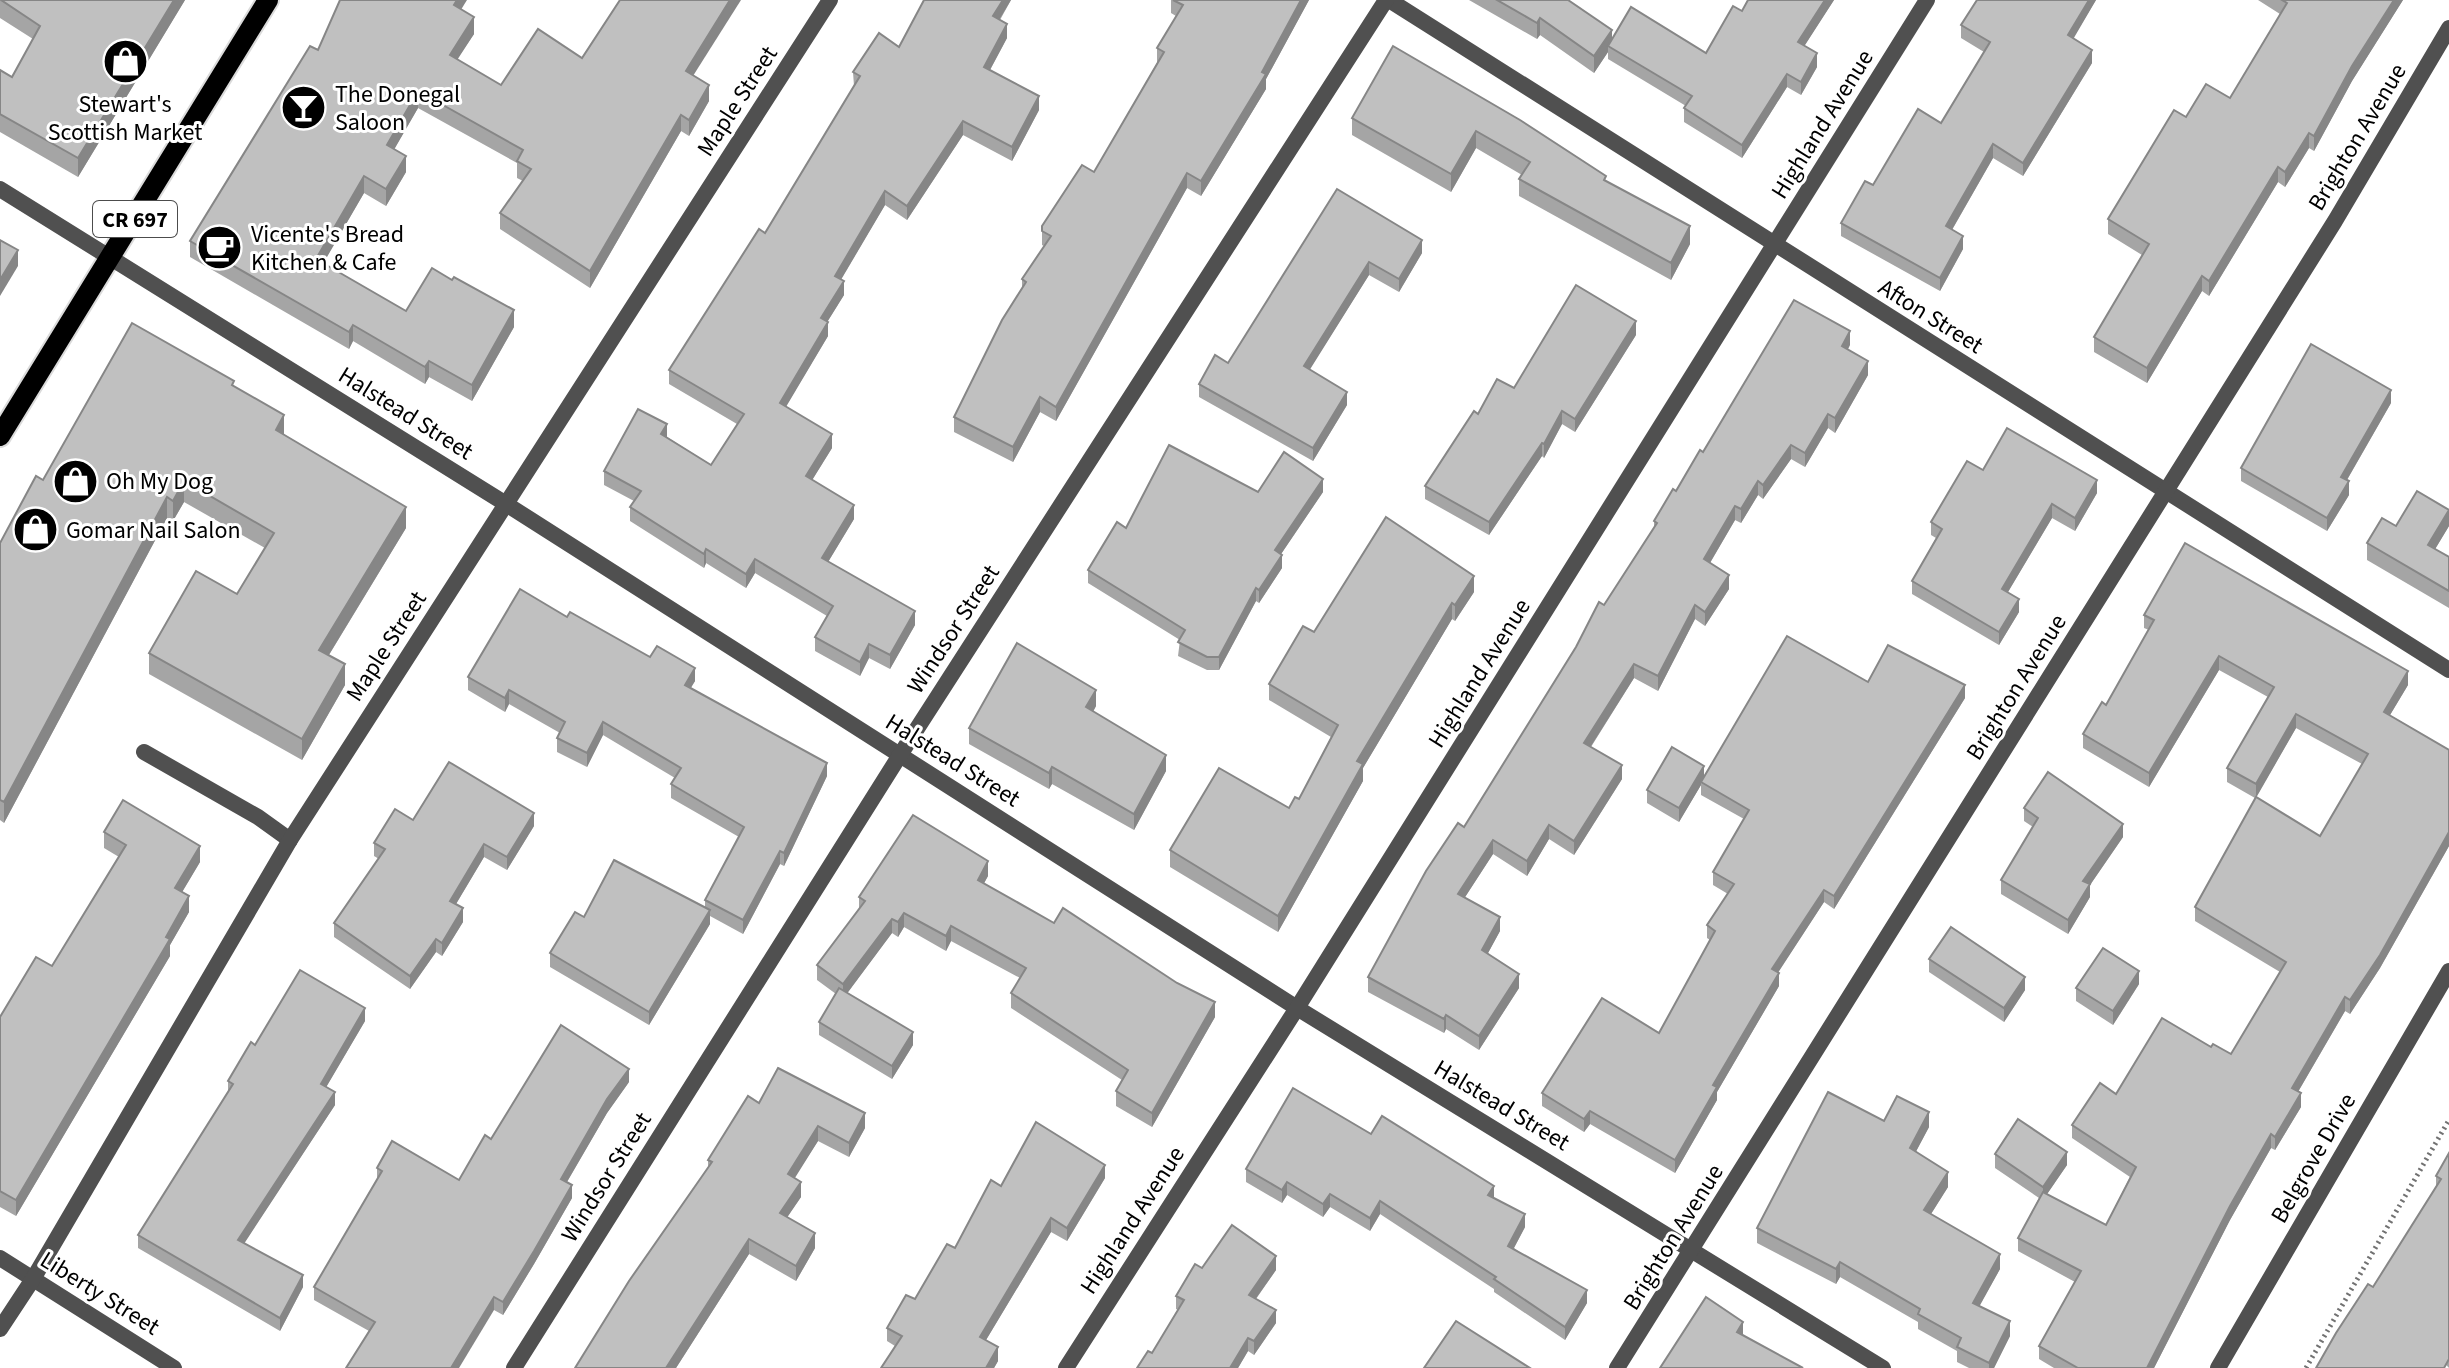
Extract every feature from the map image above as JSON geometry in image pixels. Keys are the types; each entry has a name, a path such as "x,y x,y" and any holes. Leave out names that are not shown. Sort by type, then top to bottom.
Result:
{"main road":[{"name":"CR 697","path":"0,436 268,0"}],"street":[{"name":"Maple Street","path":"0,1329 33,1279 290,840 830,0"},
{"name":"Afton Street","path":"1388,0 2449,670"},
{"name":"Windsor Street","path":"514,1368 900,755 1388,0"},
{"name":"Highland Avenue","path":"1066,1368 1297,1008 1927,0"},
{"name":"Brighton Avenue","path":"1617,1368 1694,1250 2335,221 2449,28"},
{"name":"Halstead Street","path":"0,189 506,504 1297,1008 1883,1368"},
{"path":"144,752 258,817 290,840"},
{"name":"Belgrove Drive","path":"2218,1368 2449,971"},
{"name":"Liberty Street","path":"0,1258 174,1368"}],"path":[{"path":"2306,1368 2449,1120"}],"building":[{"path":"1,0 174,0 78,158 0,114 0,70 12,77 40,26"},
{"path":"340,0 457,0 454,5 474,17 450,55 501,85 538,29 582,58 620,0 730,0 686,71 709,85 689,120 681,115 590,271 500,213 531,169 517,161 523,150 418,91 387,145 406,156 386,189 364,176 316,259 406,311 432,268 514,310 472,385 429,361 425,367 353,325 349,332 190,241 310,46 318,50"},
{"path":"924,0 1003,0 993,16 1007,24 984,67 1039,96 1012,147 963,121 907,206 885,191 835,276 844,281 821,318 828,322 780,403 832,434 806,476 854,505 822,558 915,611 890,655 869,644 860,662 815,637 833,606 755,559 746,574 706,549 704,554 630,507 641,491 604,471 638,409 667,424 661,434 711,465 744,414 669,370 759,229 765,233 860,76 853,72 879,33 899,47"},
{"path":"1173,0 1301,0 1262,72 1266,74 1201,181 1187,173 1056,407 1040,397 1013,447 954,417 1002,320 1026,282 1022,279 1051,236 1042,231 1042,226 1082,165 1094,172 1164,52 1157,48 1183,5"},
{"path":"1497,0 1568,0 1612,30 1594,56 1540,18 1537,23"},
{"path":"1748,0 1825,0 1798,42 1817,53 1801,82 1787,74 1742,145 1684,108 1692,96 1608,46 1631,7 1706,53 1733,6 1742,11"},
{"path":"1977,0 2089,0 2068,35 2092,50 2023,163 1993,144 1946,226 1963,236 1940,278 1841,223 1865,181 1873,185 1918,109 1941,123 1990,42 1961,25"},
{"path":"2282,0 2394,0 2352,66 2314,136 2309,133 2285,172 2278,167 2209,281 2202,276 2147,368 2094,337 2149,244 2108,219 2174,110 2186,117 2206,84 2230,98 2287,3"},
{"path":"1393,46 1520,120 1606,176 1604,180 1690,226 1671,263 1519,179 1530,162 1476,131 1451,174 1352,118"},
{"path":"1337,189 1422,240 1399,279 1369,262 1304,366 1347,392 1313,448 1199,384 1215,355 1228,363"},
{"path":"0,240 18,250 0,280"},
{"path":"1576,285 1636,321 1575,419 1562,411 1544,444 1489,522 1425,486 1474,411 1478,414 1497,379 1514,388"},
{"path":"1794,300 1850,331 1842,346 1868,361 1835,418 1828,414 1805,453 1791,445 1763,485 1758,481 1741,509 1735,506 1704,559 1729,575 1705,612 1695,605 1658,676 1634,664 1584,743 1622,765 1574,841 1549,825 1527,861 1493,840 1458,894 1500,917 1482,950 1519,974 1479,1036 1446,1015 1444,1019 1368,977 1426,871 1458,823 1464,827 1576,647 1599,602 1604,605 1657,523 1654,521 1673,489 1676,491 1700,450 1703,452"},
{"path":"132,323 234,381 232,385 284,415 276,430 406,507 319,650 345,664 302,739 149,653 196,571 237,594 274,533 184,481 173,501 167,497 4,802 0,800 0,543 36,476 43,480"},
{"path":"2311,344 2391,390 2341,477 2349,481 2327,518 2241,468"},
{"path":"2007,428 2097,480 2075,518 2052,504 2002,589 2019,599 1999,632 1912,581 1942,529 1931,522 1967,461 1983,470"},
{"path":"1169,445 1258,492 1284,452 1323,479 1275,550 1282,555 1259,590 1256,588 1219,657 1207,657 1178,642 1185,630 1088,570 1117,522 1126,528"},
{"path":"2417,491 2449,510 2428,545 2449,557 2449,591 2367,543 2382,518 2396,526"},
{"path":"1386,517 1474,576 1455,605 1452,603 1357,761 1363,764 1278,916 1170,850 1219,768 1289,808 1295,797 1299,799 1338,725 1269,684 1303,626 1314,632"},
{"path":"2185,543 2408,671 2384,712 2449,750 2449,832 2380,955 2350,1000 2345,997 2292,1088 2301,1093 2275,1137 2271,1134 2230,1206 2147,1368 2078,1368 2039,1346 2081,1271 2018,1238 2043,1192 2106,1225 2136,1167 2072,1125 2100,1083 2116,1094 2162,1018 2211,1047 2213,1044 2231,1054 2286,962 2195,907 2256,797 2320,836 2368,754 2296,714 2256,784 2227,768 2274,687 2219,656 2149,773 2083,734 2102,702 2106,705 2154,620 2144,615"},
{"path":"520,589 567,617 570,612 650,657 657,646 695,668 685,685 827,763 784,853 780,851 743,920 705,900 744,827 671,784 681,768 603,722 587,753 557,738 565,722 509,690 505,698 468,677"},
{"path":"1787,636 1868,682 1888,645 1965,685 1834,896 1824,890 1772,969 1779,973 1713,1085 1717,1087 1675,1160 1590,1111 1584,1119 1542,1093 1602,998 1659,1033 1715,931 1707,925 1734,884 1713,872 1749,810 1701,782"},
{"path":"1017,643 1096,690 1086,707 1166,755 1134,814 1052,767 1049,773 969,728"},
{"path":"1672,747 1704,766 1679,808 1647,790"},
{"path":"449,762 534,813 507,857 484,844 450,901 463,908 442,943 436,939 410,976 334,923 385,849 374,843 395,809 413,820"},
{"path":"2048,772 2123,824 2083,881 2090,884 2068,920 2001,880 2038,818 2024,808"},
{"path":"123,800 200,846 175,888 189,896 166,937 170,939 16,1200 0,1191 0,1017 36,957 52,966 126,845 104,832"},
{"path":"913,815 988,861 978,880 1054,923 1063,908 1177,983 1215,1002 1152,1113 1116,1091 1128,1070 1011,993 1026,968 951,926 946,936 904,913 898,922 892,919 843,984 817,965 865,901 859,897"},
{"path":"614,860 710,910 649,1012 550,953 575,912 584,917"},
{"path":"1951,927 2025,977 2004,1008 1929,959"},
{"path":"2103,948 2139,971 2113,1011 2076,988"},
{"path":"300,970 365,1008 321,1084 335,1092 238,1240 303,1275 280,1318 138,1235 233,1084 228,1081 251,1042 255,1045"},
{"path":"839,988 913,1032 892,1066 819,1022"},
{"path":"561,1025 629,1069 607,1099 561,1179 572,1185 503,1302 494,1297 451,1368 346,1368 375,1322 314,1287 382,1171 377,1168 392,1141 459,1180 485,1135 491,1139"},
{"path":"778,1068 865,1113 849,1143 818,1126 788,1174 801,1182 780,1213 815,1233 796,1266 749,1239 666,1368 575,1368 629,1281 712,1162 708,1160 748,1096 759,1103"},
{"path":"1293,1088 1371,1134 1382,1116 1494,1186 1488,1195 1525,1214 1508,1246 1587,1290 1565,1327 1494,1279 1496,1277 1380,1201 1370,1218 1330,1194 1323,1204 1287,1182 1282,1190 1246,1169"},
{"path":"1828,1092 1884,1121 1897,1096 1929,1112 1910,1148 1948,1172 1924,1210 2000,1254 1973,1303 2010,1321 1989,1363 1957,1347 1961,1338 1918,1314 1920,1309 1840,1262 1836,1269 1757,1228"},
{"path":"2018,1119 2067,1152 2043,1187 1995,1154"},
{"path":"1036,1122 1105,1165 1067,1228 1051,1218 980,1337 998,1347 986,1368 881,1368 902,1336 887,1328 906,1295 915,1299 947,1244 955,1248 991,1180 1001,1186"},
{"path":"2449,1153 2449,1359 2444,1368 2316,1368 2368,1284 2373,1287 2441,1179 2436,1176"},
{"path":"1232,1225 1276,1256 1249,1295 1276,1310 1254,1341 1248,1338 1230,1368 1137,1368 1148,1351 1152,1353 1184,1300 1176,1296 1195,1264 1202,1268"},
{"path":"1706,1297 1743,1322 1737,1332 1803,1368 1660,1368"},
{"path":"1456,1321 1530,1368 1424,1368"}],"place":[{"name":"Stewart's Scottish Market","path":"125,62"},
{"name":"The Donegal Saloon","path":"304,108"},
{"name":"Vicente's Bread Kitchen & Cafe","path":"220,248"},
{"name":"Oh My Dog","path":"75,481"},
{"name":"Gomar Nail Salon","path":"35,530"}]}
